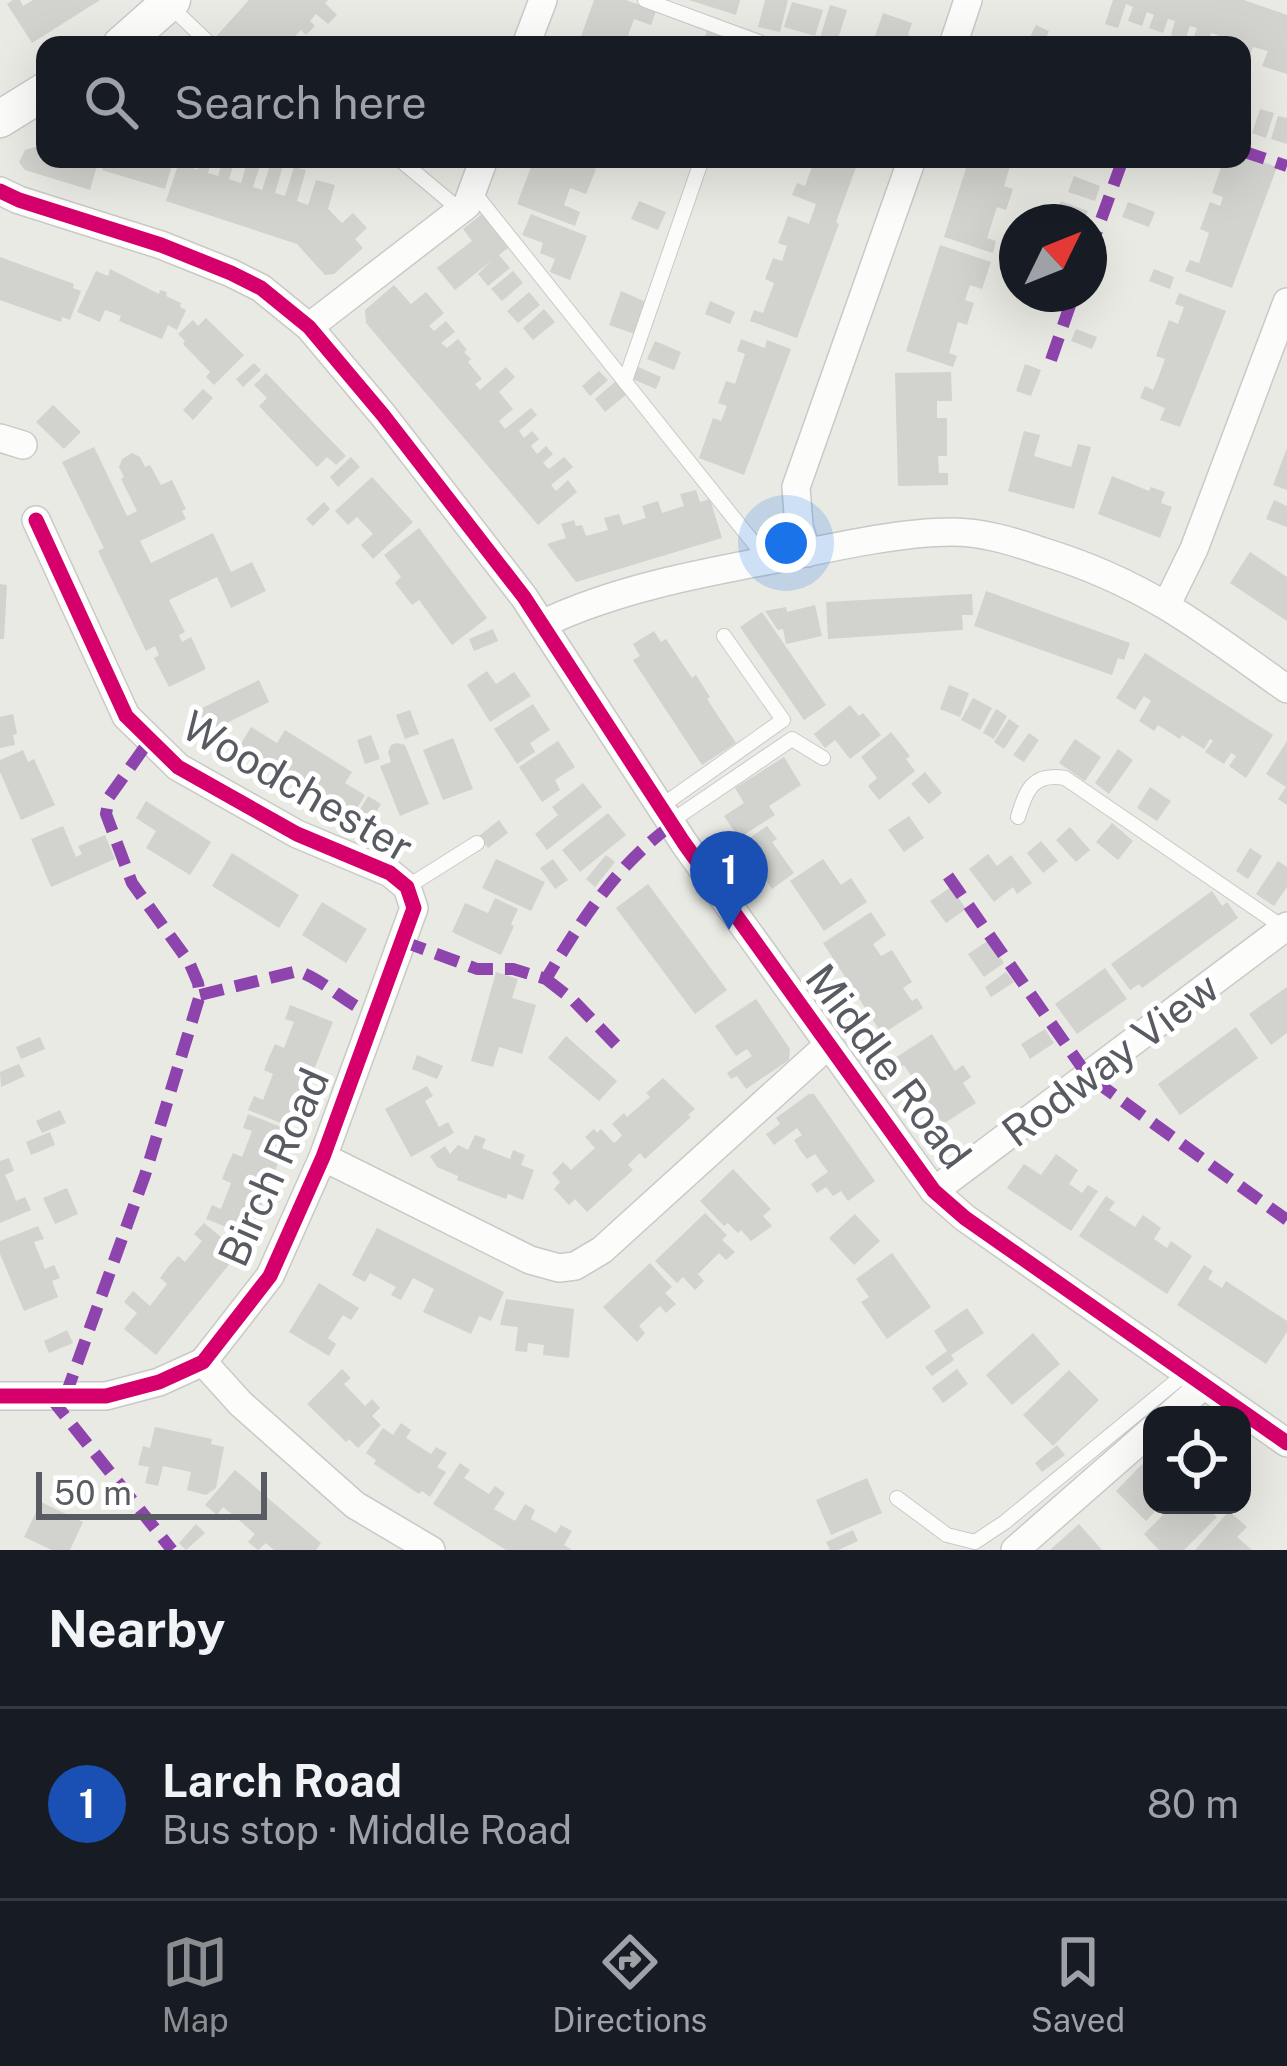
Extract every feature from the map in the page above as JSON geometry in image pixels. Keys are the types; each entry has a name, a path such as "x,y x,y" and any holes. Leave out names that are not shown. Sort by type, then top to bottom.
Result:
{"street":[{"path":"529,36 543,0"},
{"path":"956,36 968,0"},
{"path":"131,36 170,2"},
{"path":"0,119 36,97"},
{"path":"309,327 466,200 480,168"},
{"path":"807,553 795,503 796,487 909,168"},
{"name":"Middle Road","path":"0,191 231,273 271,295 309,327 383,415 542,624 665,814 934,1191 965,1218 1287,1443"},
{"path":"1166,605 1194,549 1287,302"},
{"name":"Woodchester","path":"36,520 126,716 149,741 178,767 297,834 390,873 406,886 414,908 384,994"},
{"path":"542,624 616,594 768,560 953,532 994,537 1072,561 1166,605 1287,689"},
{"name":"Rodway View","path":"934,1191 1286,927"},
{"name":"Birch Road","path":"0,1396 106,1396 158,1382 203,1362 271,1276 323,1157 384,994"},
{"path":"323,1157 530,1260 559,1268 575,1265 617,1238 827,1046"},
{"path":"203,1362 241,1404 355,1504 430,1550"},
{"path":"1176,1406 1195,1379"},
{"path":"1015,1550 1143,1438"}],"lane":[{"path":"645,0 731,36"},
{"path":"170,2 202,36"},
{"path":"414,168 466,200 625,381 768,560"},
{"path":"625,381 699,168"},
{"path":"665,814 783,720 724,636"},
{"path":"665,814 792,739 823,758"},
{"path":"1018,817 1024,795 1037,780 1049,775 1065,778 1286,927"},
{"path":"406,886 477,843"},
{"path":"897,1498 947,1534 975,1542 1195,1379"}],"building":[{"path":"13,0 20,0 23,6 33,0 100,0 36,36 32,43 7,4"},
{"path":"249,0 328,0 325,3 337,15 328,24 316,14 310,21 315,26 306,35 301,30 295,36 217,36"},
{"path":"594,0 626,0 656,11 651,25 634,19 628,36 581,36"},
{"path":"689,0 740,0 736,15"},
{"path":"765,0 788,0 780,32 758,27"},
{"path":"1113,0 1244,0 1287,15 1287,74 1262,66 1268,51 1253,47 1251,53 1251,36 1194,36 1197,28 1190,26 1186,36 1174,36 1175,21 1168,19 1163,33 1149,28 1154,15 1147,12 1142,26 1128,21 1133,7 1126,4 1118,28 1105,24"},
{"path":"792,2 823,10 815,36 784,27"},
{"path":"830,5 847,10 839,36 821,36"},
{"path":"883,13 912,23 911,36 875,36"},
{"path":"1036,25 1049,31 1047,36 1030,36"},
{"path":"1260,109 1274,113 1266,138 1252,133"},
{"path":"1278,116 1287,118 1287,144 1271,139"},
{"path":"36,147 36,168 96,168 90,190 25,170 19,162 25,150"},
{"path":"1251,158 1277,167 1232,288 1185,271 1190,260 1199,263 1209,233 1200,229 1210,202 1220,206 1223,197 1212,193 1221,168 1251,168"},
{"path":"103,168 171,168 165,189"},
{"path":"177,168 209,168 208,173 218,176 220,168 232,168 229,179 241,183 245,168 259,168 253,187 262,190 269,168 282,168 275,193 285,196 294,168 298,168 306,170 297,201 308,205 316,180 335,185 328,209 342,223 353,213 367,228 355,239 363,248 334,274 325,275 297,244 166,201"},
{"path":"531,168 596,169 586,194 570,188 564,205 580,212 575,226 517,204"},
{"path":"812,168 856,168 797,338 750,321 754,310 763,313 774,283 765,279 773,258 782,261 787,246 778,243 788,216 809,224 816,204 792,195 797,183 805,186"},
{"path":"966,168 1009,168 1004,186 1013,189 1008,204 997,207 987,238 996,241 993,253 944,237"},
{"path":"1074,176 1100,186 1095,201 1068,192"},
{"path":"639,201 666,212 658,230 631,219"},
{"path":"1128,202 1155,212 1149,227 1122,217"},
{"path":"482,214 508,248 499,255 510,268 488,286 478,274 491,261 455,290 437,268 472,241 463,229"},
{"path":"531,214 587,236 570,280 550,272 555,259 540,253 543,243 522,235"},
{"path":"940,245 991,262 982,289 970,285 965,300 974,303 967,325 958,322 949,353 957,356 953,367 906,351"},
{"path":"0,257 74,284 81,291 70,320 62,317 61,322 0,300"},
{"path":"110,269 159,294 160,290 167,292 166,296 181,303 186,310 177,330 168,325 162,339 105,310 100,322 77,312 96,271 108,276"},
{"path":"1154,269 1174,277 1170,289 1149,281"},
{"path":"513,271 523,283 502,301 491,289"},
{"path":"394,285 411,304 426,292 444,313 429,326 434,331 446,321 455,332 441,343 447,348 458,339 482,379 475,384 480,390 506,367 515,377 499,392 513,409 499,421 505,429 531,408 537,415 519,431 524,438 532,431 539,439 531,446 537,454 546,446 553,454 543,463 549,469 564,457 573,467 551,485 556,491 568,480 577,492 538,525 366,323 365,310"},
{"path":"621,291 646,302 635,334 609,325"},
{"path":"529,292 540,305 518,323 507,311"},
{"path":"1179,293 1226,311 1180,427 1160,420 1165,408 1140,398 1145,386 1153,390 1158,378 1165,359 1156,356 1169,320 1178,324 1184,307 1175,304"},
{"path":"710,301 735,312 730,324 705,314"},
{"path":"544,309 555,322 533,340 523,328"},
{"path":"206,318 244,355 214,385 206,377 210,372 178,334 193,320 198,326"},
{"path":"1076,329 1097,337 1092,349 1071,341"},
{"path":"741,339 765,348 767,340 791,349 744,475 699,458 713,418 721,421 727,406 718,403 726,381 735,384 745,354 737,351"},
{"path":"655,341 681,352 674,370 647,359"},
{"path":"254,363 261,370 243,387 236,379"},
{"path":"1025,364 1041,370 1031,396 1016,391"},
{"path":"636,366 661,377 656,389 630,378"},
{"path":"599,371 608,380 590,396 582,386"},
{"path":"951,372 952,401 937,401 937,418 947,418 947,456 938,456 939,473 948,473 948,485 898,486 895,373"},
{"path":"266,373 346,456 336,465 327,457 317,467 259,406 267,398 254,385"},
{"path":"616,381 627,394 605,412 595,399"},
{"path":"203,389 213,398 193,420 183,410"},
{"path":"53,405 81,432 64,449 36,422"},
{"path":"1024,431 1040,435 1034,456 1071,467 1078,444 1091,447 1074,509 1008,491"},
{"path":"94,447 127,516 137,511 121,479 122,459 132,453 145,467 150,465 161,485 172,480 186,519 140,541 151,563 213,533 231,572 252,562 266,591 231,608 217,577 169,600 185,632 179,635 182,642 191,637 206,669 169,687 154,658 159,655 155,646 146,651 98,551 104,548 62,462"},
{"path":"1287,448 1287,490 1273,485"},
{"path":"351,457 360,467 338,487 330,477"},
{"path":"1112,476 1149,491 1151,487 1165,492 1161,503 1172,507 1160,538 1098,514"},
{"path":"372,477 413,522 373,559 361,545 373,534 357,517 348,525 335,511"},
{"path":"696,490 700,502 710,499 722,538 576,582 547,544 566,538 561,524 574,520 586,536 608,530 604,518 619,514 623,525 646,518 642,506 658,501 662,513 684,506 680,494"},
{"path":"1274,500 1287,506 1287,527 1266,519"},
{"path":"324,502 330,509 313,526 306,519"},
{"path":"419,528 487,618 452,645 419,600 412,605 395,583 401,577 384,555"},
{"path":"1250,552 1287,577 1287,621 1230,583"},
{"path":"0,584 7,585 4,639 0,639"},
{"path":"986,591 1130,643 1124,660 1118,658 1112,675 974,626"},
{"path":"972,594 973,615 962,615 963,630 828,639 826,602"},
{"path":"815,605 822,636 786,644 783,629 778,630 765,611 786,607 787,612"},
{"path":"762,612 826,705 804,720 740,627"},
{"path":"493,629 498,641 474,651 469,639"},
{"path":"654,631 661,642 666,639 692,678 696,675 736,743 702,765 633,660 640,656 633,644"},
{"path":"1145,653 1273,735 1246,778 1229,766 1236,756 1231,753 1224,764 1205,752 1210,739 1204,749 1182,735 1180,739 1158,725 1154,731 1139,721 1151,701 1144,696 1135,710 1116,698"},
{"path":"487,671 496,684 514,672 531,696 490,722 467,685"},
{"path":"259,680 269,702 208,732 198,710"},
{"path":"949,685 969,693 960,717 940,709"},
{"path":"973,698 992,708 980,730 961,720"},
{"path":"533,704 550,730 530,743 535,752 517,764 494,729"},
{"path":"850,705 881,735 850,759 835,740 825,748 814,734"},
{"path":"996,709 1007,716 994,739 983,733"},
{"path":"410,710 419,734 405,739 396,715"},
{"path":"13,714 15,745 0,748 0,717"},
{"path":"1009,719 1019,726 1004,749 994,742"},
{"path":"251,727 277,743 285,730 352,772 345,783 365,795 352,817 239,747"},
{"path":"891,732 910,756 906,759 915,771 879,800 868,786 877,778 861,757"},
{"path":"1029,733 1039,740 1024,762 1013,755"},
{"path":"371,735 380,759 365,764 357,740"},
{"path":"453,738 473,789 443,800 423,750"},
{"path":"1075,739 1101,757 1085,781 1059,763"},
{"path":"558,741 575,767 555,780 560,790 542,802 519,767"},
{"path":"1287,741 1287,805 1278,799 1286,787 1266,774"},
{"path":"397,743 405,745 429,804 400,816 380,766 391,762 388,752"},
{"path":"1118,749 1133,760 1109,794 1095,783"},
{"path":"23,750 28,762 34,759 55,805 21,820 0,772 0,760"},
{"path":"784,757 801,785 769,806 775,815 739,838 724,816 744,803 735,788"},
{"path":"925,772 942,793 929,804 911,784"},
{"path":"583,783 602,807 547,850 535,834 558,815 552,807"},
{"path":"1150,787 1171,801 1157,821 1137,808"},
{"path":"368,796 381,804 368,826 355,818"},
{"path":"146,801 211,842 190,875 146,848 156,831 136,818"},
{"path":"608,813 626,835 580,872 562,850"},
{"path":"909,816 924,838 904,852 888,830"},
{"path":"499,820 508,833 488,848 479,836"},
{"path":"1112,823 1133,841 1118,860 1096,842"},
{"path":"63,826 76,857 82,854 78,846 105,835 115,859 51,887 31,839"},
{"path":"767,826 777,839 772,842 794,873 772,889 751,868 759,862 744,842"},
{"path":"1070,827 1090,850 1076,862 1056,840"},
{"path":"1041,841 1058,861 1043,873 1027,853"},
{"path":"1250,848 1262,856 1248,879 1236,871"},
{"path":"232,853 299,895 279,928 212,886"},
{"path":"988,854 997,866 1011,855 1032,883 1017,894 1013,887 994,902 969,869"},
{"path":"606,855 615,862 595,887 586,879"},
{"path":"496,859 545,882 531,911 482,888"},
{"path":"553,859 568,880 555,889 540,868"},
{"path":"823,859 841,885 851,878 867,902 824,931 790,881"},
{"path":"1278,861 1287,867 1287,887 1274,906 1256,894"},
{"path":"648,884 727,990 695,1014 616,908"},
{"path":"951,887 966,909 946,923 930,901"},
{"path":"1212,891 1238,918 1142,988 1139,984 1130,990 1111,964"},
{"path":"495,898 518,909 501,955 452,932 465,903 488,913"},
{"path":"322,902 367,929 346,963 302,935"},
{"path":"871,912 886,935 873,944 881,956 892,950 912,982 903,988 923,1008 882,1034 823,943"},
{"path":"989,940 1004,963 984,977 968,954"},
{"path":"1105,968 1127,999 1077,1034 1055,1004"},
{"path":"496,972 518,979 512,998 536,1005 522,1054 499,1047 493,1067 471,1061"},
{"path":"1006,972 1014,982 991,997 985,987"},
{"path":"1287,987 1287,1033 1271,1045 1249,1014"},
{"path":"756,999 790,1049 789,1060 746,1089 737,1076 731,1079 727,1073 752,1056 747,1049 736,1056 715,1026"},
{"path":"290,1005 333,1022 291,1127 248,1110 254,1096 263,1100 273,1074 264,1070 275,1044 284,1048 294,1022 285,1019"},
{"path":"1236,1027 1258,1058 1180,1115 1158,1084"},
{"path":"1045,1029 1054,1043 1030,1059 1021,1044"},
{"path":"932,1034 955,1071 963,1065 971,1077 963,1083 976,1103 943,1124 895,1058"},
{"path":"566,1036 617,1081 599,1101 548,1058"},
{"path":"40,1037 45,1049 21,1059 16,1047"},
{"path":"417,1055 443,1066 437,1079 412,1069"},
{"path":"19,1064 25,1076 1,1087 0,1072"},
{"path":"663,1078 695,1109 691,1117 645,1159 640,1153 628,1165 633,1170 587,1212 575,1199 569,1205 554,1189 560,1182 552,1173 563,1162 571,1170 595,1148 585,1137 594,1129 597,1133 601,1129 614,1143 618,1140 622,1135 612,1124 650,1097 646,1093"},
{"path":"427,1086 433,1096 425,1101 439,1127 448,1122 454,1133 411,1157 385,1109"},
{"path":"814,1094 875,1181 848,1201 841,1191 833,1196 826,1187 817,1193 811,1184 828,1172 815,1154 807,1159 800,1150 794,1140 802,1135 797,1128 774,1145 766,1134 780,1124 776,1118"},
{"path":"60,1110 66,1123 42,1133 36,1121"},
{"path":"248,1114 291,1131 249,1236 206,1219 212,1205 221,1209 231,1183 222,1179 233,1153 242,1157 252,1131 243,1128"},
{"path":"50,1132 55,1145 31,1155 26,1142"},
{"path":"475,1135 486,1139 482,1148 510,1159 513,1150 525,1155 521,1165 534,1170 523,1200 508,1194 506,1199 457,1180 458,1176 437,1167 430,1156 445,1146 450,1154 458,1145 468,1150"},
{"path":"1056,1154 1078,1170 1069,1184 1082,1193 1088,1185 1098,1191 1071,1231 1007,1188 1024,1164 1041,1175"},
{"path":"9,1158 14,1171 5,1175 16,1201 25,1197 31,1210 0,1223 0,1161"},
{"path":"733,1169 771,1209 763,1216 772,1226 751,1241 741,1230 738,1233 728,1223 724,1226 700,1201"},
{"path":"67,1188 78,1214 55,1224 43,1198"},
{"path":"1106,1196 1115,1202 1109,1210 1135,1227 1143,1215 1161,1228 1154,1239 1167,1248 1171,1241 1192,1256 1167,1294 1079,1236"},
{"path":"705,1213 727,1235 722,1240 735,1252 726,1260 719,1253 698,1274 704,1281 695,1290 683,1277 677,1283 655,1261"},
{"path":"855,1214 880,1241 854,1265 829,1238"},
{"path":"204,1223 239,1252 156,1355 124,1329 137,1313 124,1302 133,1291 150,1306 167,1284 160,1278 168,1267 178,1256 185,1262 202,1241 194,1234"},
{"path":"38,1226 44,1239 34,1242 45,1269 54,1265 60,1278 52,1281 58,1297 24,1311 0,1254 0,1241"},
{"path":"377,1228 504,1292 491,1321 479,1316 471,1334 423,1312 434,1289 413,1278 401,1300 391,1295 396,1287 370,1273 365,1282 352,1275"},
{"path":"892,1253 931,1307 887,1339 861,1302 869,1297 856,1279"},
{"path":"650,1263 672,1287 665,1293 676,1304 666,1313 660,1306 639,1326 645,1333 637,1342 603,1307"},
{"path":"1204,1265 1213,1271 1208,1279 1222,1288 1226,1281 1287,1321 1287,1332 1266,1364 1177,1305"},
{"path":"319,1283 359,1308 351,1320 343,1315 328,1338 336,1344 329,1356 289,1332"},
{"path":"506,1299 574,1309 569,1358 543,1355 544,1345 528,1343 527,1352 515,1351 518,1327 500,1325"},
{"path":"967,1308 984,1333 951,1355 954,1360 932,1376 925,1367 947,1351 934,1331"},
{"path":"67,1330 73,1343 49,1353 44,1341"},
{"path":"1033,1333 1060,1364 1012,1405 986,1375"},
{"path":"342,1369 351,1378 344,1384 365,1406 372,1399 380,1408 372,1416 381,1425 358,1448 307,1404"},
{"path":"957,1369 968,1384 943,1403 932,1388"},
{"path":"1069,1370 1099,1400 1053,1446 1023,1415"},
{"path":"401,1423 411,1430 406,1438 431,1454 436,1447 447,1453 437,1467 446,1472 430,1497 374,1464 376,1460 366,1453 383,1428 393,1435"},
{"path":"155,1427 212,1439 211,1444 224,1447 216,1488 206,1495 187,1490 191,1472 163,1466 158,1486 145,1483 149,1467 138,1465 143,1446 150,1448"},
{"path":"1057,1445 1065,1455 1042,1472 1035,1463"},
{"path":"460,1463 470,1470 464,1478 489,1494 495,1486 505,1493 494,1509 515,1521 525,1504 535,1510 531,1519 556,1533 561,1525 572,1531 564,1545 572,1550 506,1550 433,1504"},
{"path":"1143,1463 1143,1514 1153,1514 1146,1521 1116,1491"},
{"path":"235,1470 321,1543 316,1550 274,1550 266,1543 258,1550 248,1542 255,1534 233,1515 223,1507 217,1515 205,1505"},
{"path":"867,1478 882,1513 831,1535 816,1500"},
{"path":"41,1502 83,1522 70,1550 52,1550 24,1537"},
{"path":"1164,1514 1217,1517 1184,1550 1159,1550 1144,1534"},
{"path":"1226,1514 1232,1514 1247,1527 1237,1537 1252,1550 1195,1550"},
{"path":"196,1524 205,1533 186,1550 179,1543"},
{"path":"1079,1524 1102,1550 1050,1550"},
{"path":"853,1530 858,1541 830,1550 826,1542"}],"marked path":[{"path":"1251,154 1287,166"},
{"path":"1107,204 1120,168"},
{"path":"1051,360 1068,312"},
{"path":"65,1397 145,1175 200,995 189,962 132,883 106,814 109,797 149,741"},
{"path":"402,941 477,969 513,969 546,979 617,876 672,825"},
{"path":"948,876 1088,1076 1287,1220"},
{"path":"200,995 298,971 376,1016"},
{"path":"546,979 622,1051"},
{"path":"50,1397 172,1550"}],"cycle path":[{"path":"0,191 231,273 261,288 309,327 524,597 684,843 934,1191 965,1218 1287,1443"},
{"path":"0,1396 106,1396 159,1382 203,1362 270,1276 323,1157 414,908 407,887 390,873 297,834 178,767 126,716 36,520"}],"place":[{"name":"Larch Road","path":"729,930"}]}
